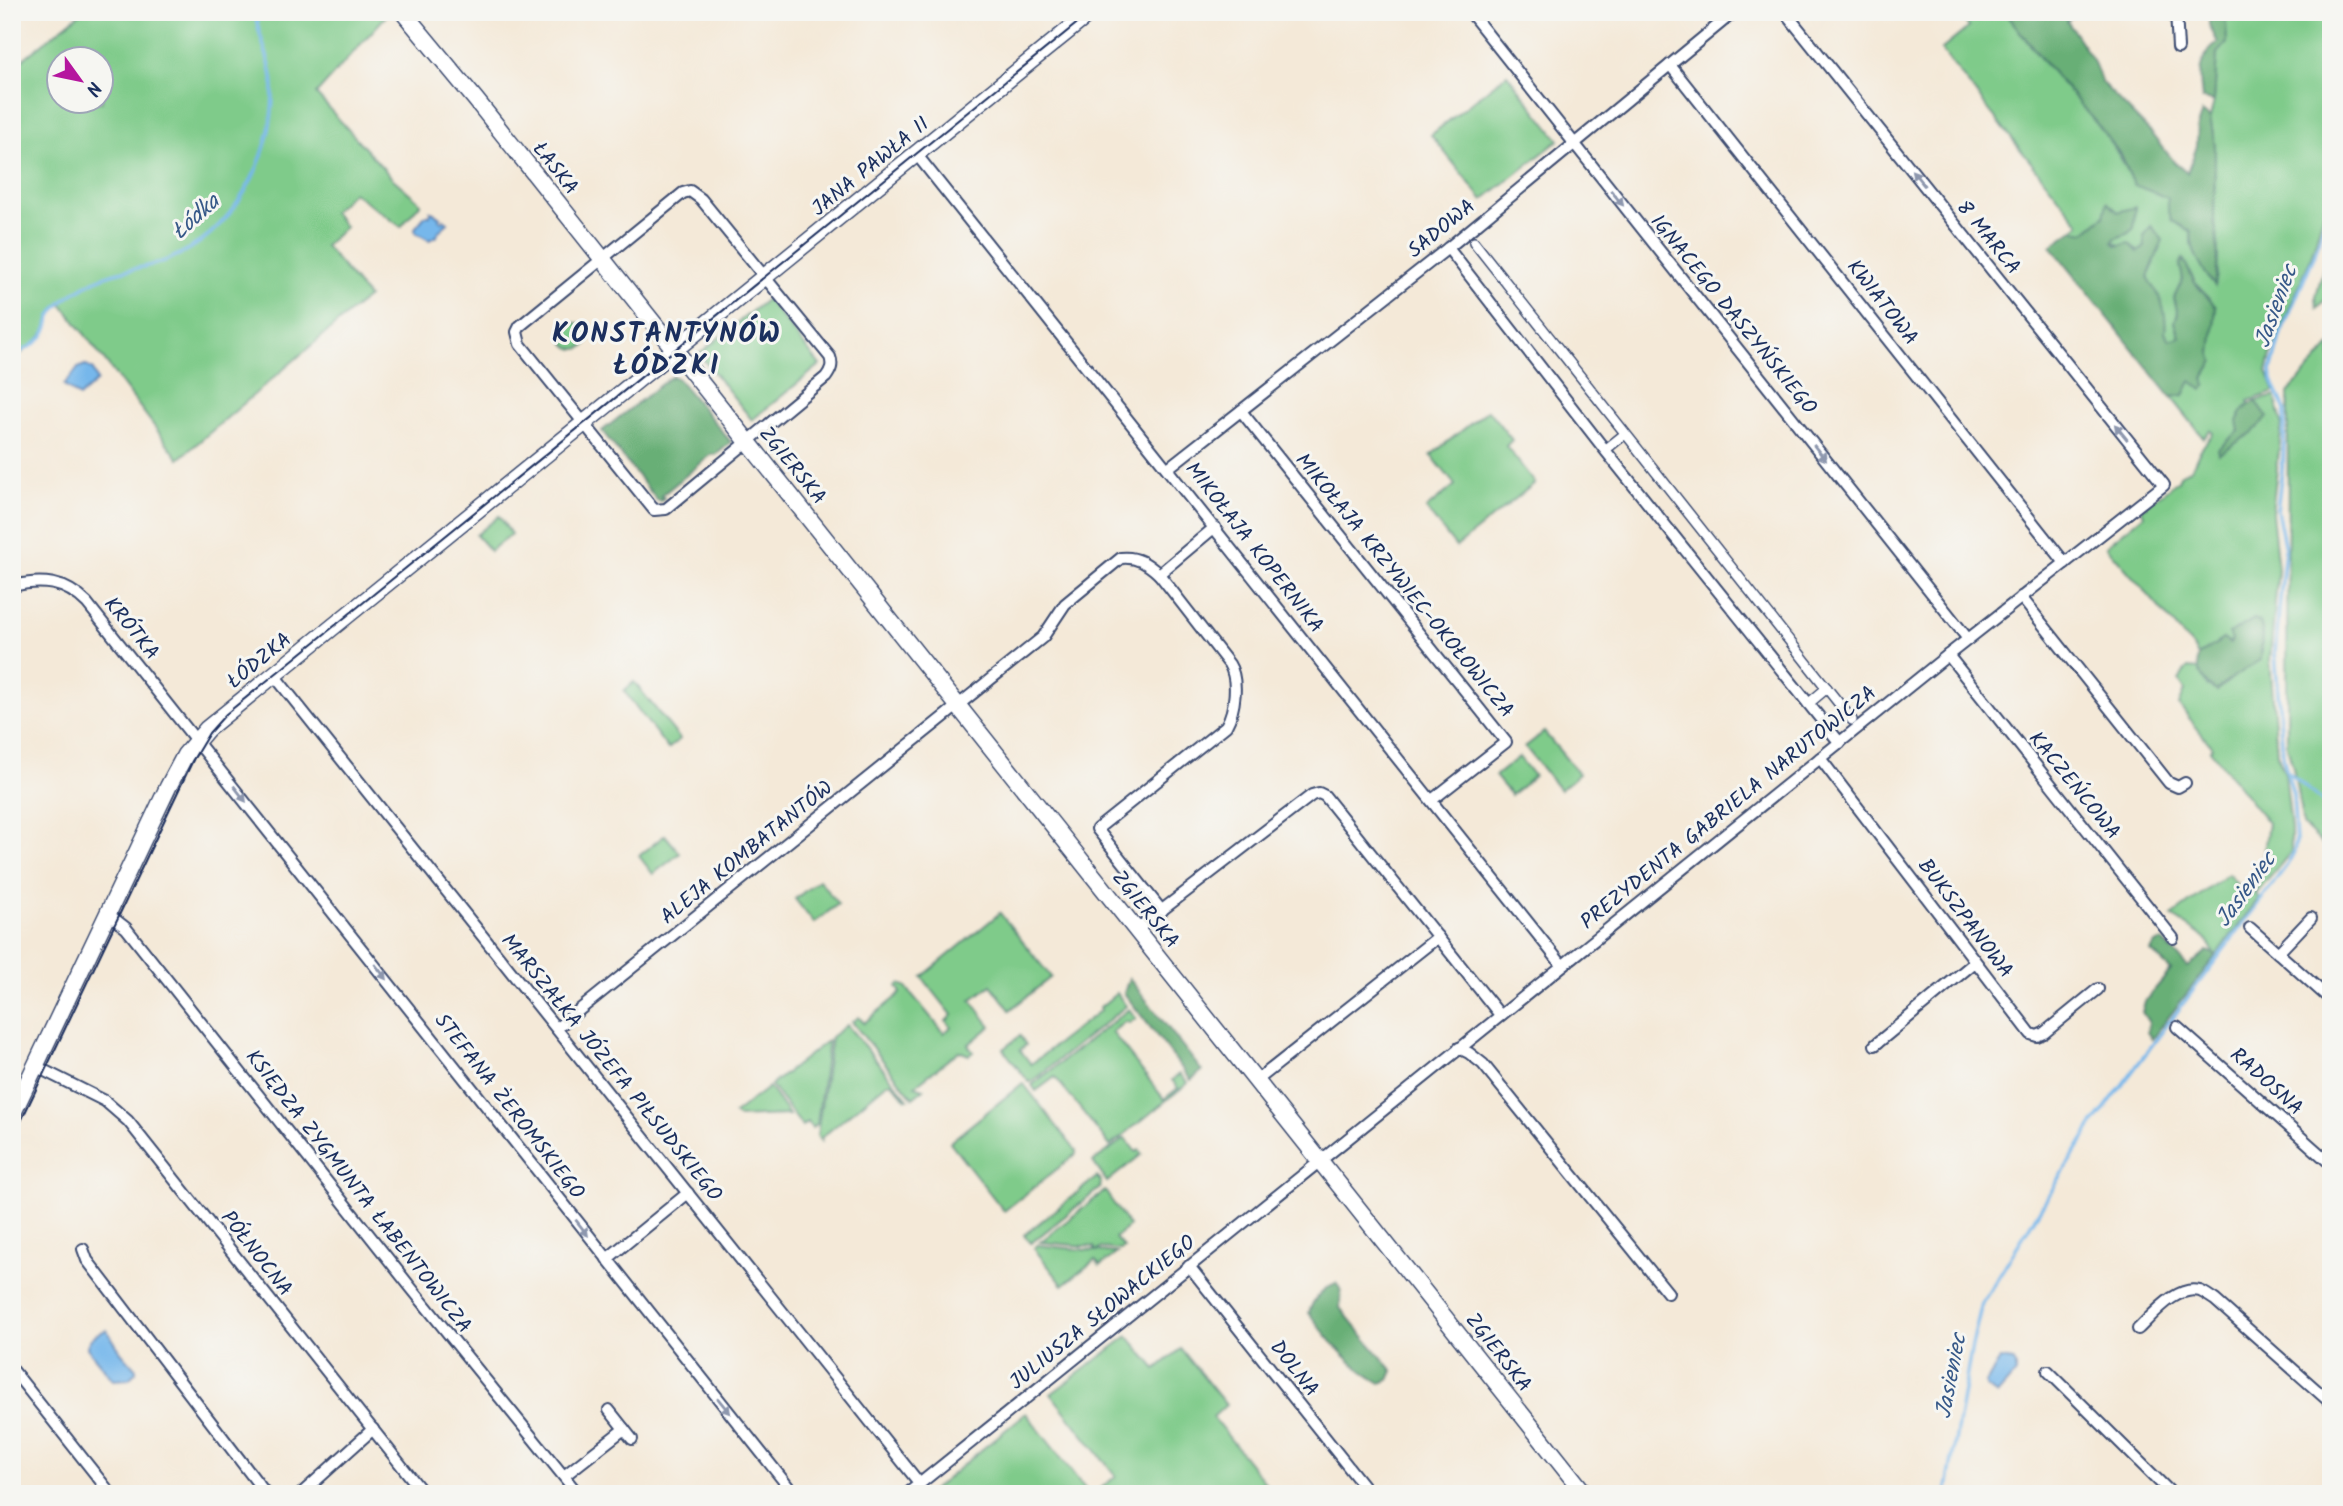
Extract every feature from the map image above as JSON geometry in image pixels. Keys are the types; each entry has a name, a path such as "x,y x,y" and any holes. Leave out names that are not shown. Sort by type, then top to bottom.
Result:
{"main road":[{"name":"JANA PAWŁA II","path":"674,350 1091,12"},
{"name":"ŁASKA","path":"410,15 674,350"},
{"name":"ŁÓDZKA","path":"12,1115 168,787 185,755 207,729 674,350"},
{"name":"ZGIERSKA","path":"674,350 1585,1494"}],"street":[{"name":"IGNACEGO DASZYŃSKIEGO","path":"1470,12 1968,639"},
{"name":"SADOWA","path":"1168,468 1448,248 1734,12"},
{"name":"8 MARCA","path":"1785,12 2164,485"},
{"path":"2176,12 2178,48"},
{"name":"KWIATOWA","path":"1670,65 2065,563"},
{"name":"MIKOŁAJA KOPERNIKA","path":"917,155 1562,965"},
{"path":"690,191 701,199 830,356 831,370 666,509 654,510 520,344 517,332 520,326 602,259 683,193 690,191"},
{"path":"1474,242 1852,720"},
{"path":"1448,248 1605,450 1840,743"},
{"name":"MIKOŁAJA KRZYWIEC-OKOŁOWICZA","path":"1241,411 1506,742 1432,800"},
{"path":"1605,450 1625,434"},
{"name":"PREZYDENTA GABRIELA NARUTOWICZA","path":"1320,1160 1968,639 2164,485"},
{"path":"1162,911 1097,829 1226,726 1230,720 1235,677 1229,664 1159,574 1215,527"},
{"name":"ALEJA KOMBATANTÓW","path":"557,1028 1043,637 1065,604 1121,558 1129,557 1144,562 1159,574"},
{"name":"KRÓTKA","path":"12,586 46,581 67,588 81,597 197,741"},
{"path":"2021,597 2169,783 2178,787 2185,783"},
{"name":"KACZEŃCOWA","path":"1948,655 2173,938"},
{"name":"MARSZAŁKA JÓZEFA PIŁSUDSKIEGO","path":"274,675 920,1483"},
{"path":"1808,704 1827,688"},
{"name":"STEFANA ŻEROMSKIEGO","path":"197,741 794,1494"},
{"name":"BUKSZPANOWA","path":"1820,758 2031,1034 2037,1037 2098,989"},
{"path":"1136,930 1312,794 1319,793 1325,796 1500,1015"},
{"name":"KSIĘDZA ZYGMUNTA ŁABENTOWICZA","path":"108,915 126,928 578,1494"},
{"path":"2278,953 2311,918"},
{"path":"2250,928 2331,1000"},
{"path":"1256,1081 1438,937"},
{"path":"1875,1045 1975,962"},
{"name":"RADOSNA","path":"2177,1027 2331,1164"},
{"path":"1459,1048 1483,1064 1668,1293"},
{"name":"PÓŁNOCNA","path":"35,1066 105,1101 128,1121 424,1494"},
{"name":"JULIUSZA SŁOWACKIEGO","path":"907,1494 1320,1160"},
{"path":"607,1259 688,1193"},
{"path":"83,1249 87,1260 266,1494"},
{"name":"DOLNA","path":"1189,1266 1370,1494"},
{"path":"2138,1329 2172,1298 2184,1292 2203,1292 2331,1403"},
{"path":"12,1369 111,1494"},
{"path":"2048,1371 2172,1494"},
{"path":"609,1410 632,1440"},
{"path":"301,1494 373,1429"},
{"path":"564,1476 624,1429"}],"green space":[{"path":"82,12 385,12 387,15 316,94 392,178 421,203 401,227 353,192 333,212 345,227 325,246 368,297 179,459 61,303 50,317 46,331 12,360 12,68"},
{"path":"1957,12 2005,12 2108,138 2134,184 2168,198 2168,209 2191,231 2191,244 2215,286 2218,253 2214,220 2215,146 2210,118 2214,101 2217,54 2227,43 2220,12 2331,12 2331,188 2310,260 2273,347 2267,372 2275,392 2248,401 2239,431 2219,453 2253,432 2267,417 2256,401 2275,396 2282,423 2272,513 2278,570 2270,658 2277,754 2285,773 2291,852 2256,894 2259,898 2214,958 2205,939 2172,916 2228,874 2240,888 2254,892 2261,874 2268,823 2210,750 2212,747 2179,705 2185,690 2179,681 2188,668 2199,669 2207,686 2217,691 2262,652 2261,640 2232,641 2230,644 2223,639 2198,656 2106,546 2144,515 2141,509 2192,468 2199,452 2213,433 2210,430 2204,438 2171,397 2184,395 2191,381 2204,378 2214,361 2211,353 2216,307 2195,283 2184,260 2180,265 2183,279 2174,298 2178,313 2175,322 2180,337 2170,340 2165,332 2161,303 2148,277 2155,262 2145,247 2138,252 2113,242 2115,238 2127,234 2134,208 2118,212 2108,203 2104,216 2085,232 2073,230 2080,224 1941,50 1969,27"},
{"path":"2005,12 2078,12 2067,21 2093,60 2102,83 2187,173 2197,146 2198,123 2202,112 2210,118 2215,146 2214,220 2218,253 2215,286 2195,254 2191,231 2172,221 2168,198 2134,185 2122,157 2104,132"},
{"path":"2209,12 2220,12 2226,22 2227,43 2217,54 2214,101 2202,99 2200,83 2206,54 2218,43 2209,25"},
{"path":"1507,74 1559,140 1483,200 1431,135"},
{"path":"2107,202 2118,212 2135,207 2134,228 2115,238 2113,242 2117,246 2129,243 2138,252 2145,247 2144,236 2151,226 2163,240 2148,277 2162,303 2165,332 2170,340 2180,337 2175,322 2178,313 2174,298 2183,279 2180,265 2183,259 2195,283 2216,307 2211,353 2214,361 2204,378 2206,386 2202,390 2191,381 2184,395 2171,397 2051,246 2073,230 2085,232 2104,216"},
{"path":"2331,239 2331,295 2317,308 2316,296"},
{"path":"767,299 820,365 752,420 699,354"},
{"path":"576,323 585,327 589,336 585,345 576,349 567,345 563,336 567,327"},
{"path":"2331,345 2331,852 2303,825 2287,746 2288,393"},
{"path":"673,376 731,442 716,455 712,454 661,496 664,498 661,501 657,500 602,431"},
{"path":"2256,401 2268,417 2253,432 2219,454 2218,449 2239,431 2237,421 2243,412"},
{"path":"1488,410 1512,440 1506,446 1535,483 1456,547 1426,509 1455,485 1431,455"},
{"path":"499,516 511,534 490,551 476,535"},
{"path":"2254,619 2260,622 2262,628 2261,660 2227,681 2217,691 2202,676 2198,667 2198,656 2223,639 2230,644 2232,640 2229,634"},
{"path":"634,682 680,739 668,749 624,691"},
{"path":"1544,732 1579,774 1560,790 1525,747"},
{"path":"1519,757 1534,776 1511,795 1495,776"},
{"path":"665,835 680,853 653,874 639,856"},
{"path":"819,880 838,904 814,923 795,899"},
{"path":"1000,913 1051,977 1010,1010 991,985 971,1000 991,1026 968,1045 973,1052 969,1055 959,1051 915,1086 924,1089 913,1098 852,1022 859,1017 864,1023 901,993 897,986 900,984 905,986 944,1033 951,1027 946,1021 952,1015 922,977"},
{"path":"2163,941 2188,967 2207,951 2215,954 2152,1039 2147,1032 2149,1023 2142,1012 2145,1001 2171,970 2151,951 2155,944"},
{"path":"1129,978 1202,1071 1191,1080 1124,993"},
{"path":"1117,993 1126,1006 1031,1082 1003,1049 1020,1036 1026,1045 1020,1050 1031,1064 1101,1010 1100,1007"},
{"path":"1129,1009 1136,1018 1129,1023 1126,1021 1112,1032 1164,1099 1178,1088 1172,1080 1180,1074 1188,1083 1110,1146 1055,1077 1036,1091 1032,1085"},
{"path":"847,1025 908,1099 892,1083 887,1083 821,1138 822,1143 817,1135 831,1037"},
{"path":"828,1040 817,1124 812,1128 807,1122 802,1126 771,1085"},
{"path":"1023,1083 1076,1154 1004,1211 950,1142"},
{"path":"769,1087 789,1115 737,1117 734,1114"},
{"path":"1125,1138 1136,1152 1139,1150 1142,1154 1107,1182 1093,1162"},
{"path":"1097,1177 1101,1182 1100,1188 1031,1243 1024,1235"},
{"path":"1105,1191 1129,1226 1115,1238 1124,1248 1100,1248 1097,1251 1117,1253 1100,1266 1095,1260 1063,1285 1034,1248 1037,1245 1096,1251 1094,1247 1040,1242"},
{"path":"1336,1283 1341,1290 1340,1308 1393,1371 1389,1380 1380,1383 1349,1360 1309,1313 1319,1295"},
{"path":"1128,1336 1156,1369 1181,1349 1226,1405 1213,1417 1274,1494 1094,1494 1116,1476 1051,1394"},
{"path":"1026,1413 1089,1494 928,1494"}],"water":[{"path":"430,211 441,217 439,219 442,222 444,219 448,223 437,236 429,240 415,232 415,228 425,216 430,216"},
{"path":"85,365 93,370 97,381 79,397 64,385 78,368"},
{"path":"107,1330 136,1369 129,1379 113,1380 87,1348 94,1336"},
{"path":"2000,1359 2013,1361 2016,1373 1997,1395 1986,1387 1986,1383"}],"waterway":[{"name":"Łódka","path":"12,356 40,339 54,311 77,291 107,275 157,264 191,248 212,232 230,213 257,167 266,142 271,115 272,79 255,12"},
{"name":"Jasieniec","path":"1946,1494 1982,1303 2093,1124 2294,852 2296,841 2293,795 2283,757 2275,652 2285,549 2277,510 2285,410 2272,381 2271,371 2281,333 2314,256 2331,202"},
{"path":"2288,772 2331,809"}],"tram line":[{"path":"12,1140 194,758 209,733 226,714 1091,12"}],"district":[{"name":"KONSTANTYNÓW ŁÓDZKI","path":"667,348"}]}
